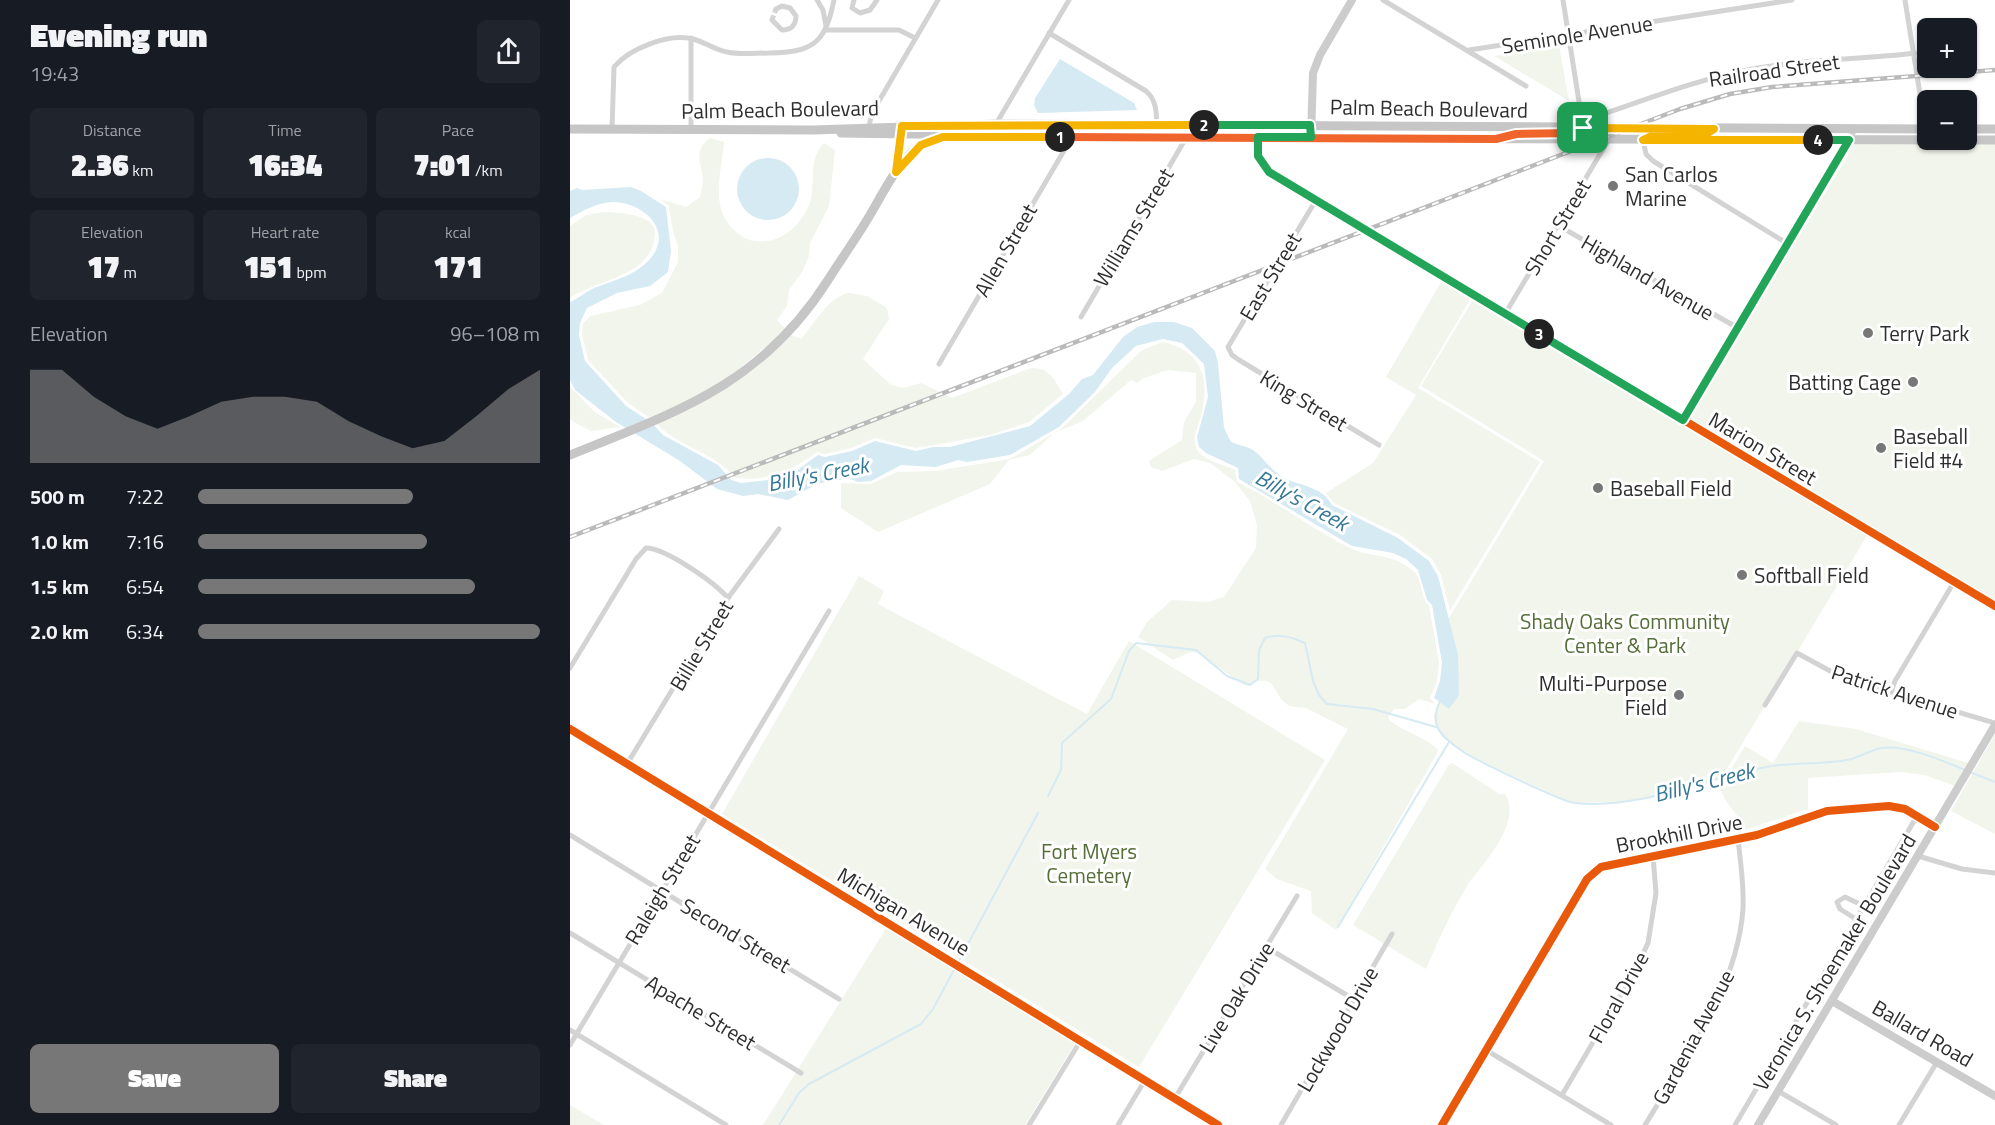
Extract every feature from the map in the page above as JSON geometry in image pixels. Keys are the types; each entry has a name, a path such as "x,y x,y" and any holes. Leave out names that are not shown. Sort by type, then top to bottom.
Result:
{"main road":[{"name":"Palm Beach Boulevard","path":"902,130 996,124 1917,129"},
{"path":"1072,137 1076,132 1095,125"},
{"name":"Palm Beach Boulevard","path":"570,129 818,130 869,126 953,135 1072,137 1917,140"},
{"path":"1496,139 1516,134 1573,133 1583,128"},
{"path":"1643,140 1660,132 1709,132 1714,129"},
{"path":"1977,129 1995,129"},
{"path":"818,130 836,133 902,130 896,172"},
{"path":"570,455 661,418 720,390 777,345 820,292 907,158 927,141 953,135"},
{"name":"Palm Beach Boulevard","path":"1977,140 1995,140"}],"street":[{"path":"817,0 824,10 826,30"},
{"path":"612,129 614,67 626,57 669,37 691,38 730,53 795,52 816,43 826,30 834,0"},
{"path":"854,0 852,8 860,13 870,10 877,0"},
{"path":"869,126 872,113 938,0"},
{"path":"996,124 1069,0"},
{"path":"1311,137 1313,73 1320,55 1352,0"},
{"path":"1383,0 1526,86"},
{"path":"1563,0 1583,128"},
{"name":"Seminole Avenue","path":"1469,50 1792,0"},
{"path":"1905,0 1921,90"},
{"path":"772,20 782,30 793,26 796,16 786,3 776,9"},
{"path":"826,30 899,30 915,38"},
{"path":"1049,33 1146,91 1152,97 1156,107 1157,125"},
{"path":"691,38 691,129"},
{"name":"Railroad Street","path":"1603,114 1696,81 1747,70 1802,62 1915,53"},
{"path":"1683,420 1856,128"},
{"name":"Allen Street","path":"939,364 1072,137"},
{"name":"Marion Street","path":"1258,137 1258,156 1262,165 1269,172 1995,606"},
{"name":"Williams Street","path":"1081,317 1186,138"},
{"name":"Short Street","path":"1505,314 1609,139"},
{"path":"1643,140 1646,154 1653,161 1788,244"},
{"name":"East Street","path":"1231,352 1228,347 1237,330 1316,200"},
{"name":"Highland Avenue","path":"1559,226 1738,328"},
{"name":"King Street","path":"1231,352 1239,360 1379,445"},
{"name":"Billie Street","path":"627,764 728,598 779,529"},
{"path":"570,668 636,558 646,548 654,548 683,565 719,588 728,598"},
{"path":"1891,692 1895,681 1954,582"},
{"name":"Raleigh Street","path":"570,1045 829,611"},
{"name":"Patrick Avenue","path":"1765,705 1797,653 1843,678 1995,724"},
{"name":"Veronica S. Shoemaker Boulevard","path":"1758,1125 1995,724"},
{"name":"Michigan Avenue","path":"570,729 951,960 1214,1124"},
{"name":"Brookhill Drive","path":"1442,1125 1593,872 1601,867 1738,840 1827,811 1889,806 1917,816 1935,826"},
{"path":"1735,1125 1917,816"},
{"name":"Second Street","path":"570,835 839,999"},
{"name":"Gardenia Avenue","path":"1645,1125 1718,1001 1734,958 1743,902 1738,840"},
{"name":"Floral Drive","path":"1562,1095 1635,971 1648,943 1656,900 1653,856"},
{"path":"1918,856 1962,868 1995,873"},
{"name":"Live Oak Drive","path":"1175,1098 1296,896"},
{"path":"1856,919 1840,909 1837,902 1845,897 1864,906"},
{"name":"Apache Street","path":"570,933 801,1073"},
{"name":"Lockwood Drive","path":"1281,1125 1392,934"},
{"path":"1266,947 1355,1000"},
{"name":"Ballard Road","path":"1832,1001 1995,1096"},
{"path":"570,1030 726,1125"},
{"path":"1029,1125 1081,1041"},
{"path":"1486,1050 1611,1125"},
{"path":"1899,1125 1937,1062"},
{"path":"1118,1125 1145,1080"},
{"path":"1778,1091 1836,1125"}],"green space":[{"path":"1559,46 1569,101 1494,56"},
{"path":"710,138 724,142 719,186 721,208 731,227 743,237 756,241 767,241 782,236 796,225 810,202 816,154 824,143 835,150 829,206 810,243 809,256 802,272 789,290 787,306 777,320 786,330 718,386 651,419 628,403 588,360 582,334 583,324 590,316 640,305 662,293 678,262 678,245 673,232 669,206 660,199 686,207 700,197 703,179 700,153 702,146"},
{"name":"Terry Park","path":"1977,140 1995,140 1995,605 1793,486 1795,482 1689,418 1847,157 1852,141 1917,141 1917,150 1977,150"},
{"path":"604,212 627,214 650,222 655,235 652,249 634,268 570,298 570,226 586,215"},
{"path":"1444,277 1472,296 1418,388 1540,462 1450,610 1441,575 1432,559 1400,535 1334,503 1326,493 1373,463 1416,395 1386,377"},
{"path":"849,293 867,296 887,308 889,319 863,359 891,385 903,388 921,383 952,398 1031,368 1038,368 1051,376 1063,394 1029,422 990,435 916,448 875,438 851,448 825,454 817,452 789,469 767,477 745,479 734,477 717,461 675,438 657,424 729,387 762,363 792,335 801,339 828,305"},
{"name":"Shady Oaks Community Center & Park","path":"1474,298 1868,534 1721,779 1631,801 1572,803 1468,755 1443,738 1436,727 1434,716 1447,683 1440,633 1544,461 1421,386"},
{"path":"1163,342 1176,346 1195,360 1203,379 1204,403 1195,439 1198,452 1213,462 1235,470 1237,482 1334,539 1356,551 1395,560 1416,573 1429,606 1439,663 1437,681 1430,698 1435,704 1419,699 1405,709 1394,709 1388,717 1396,725 1425,740 1438,750 1336,930 1312,913 1311,891 1277,879 1265,869 1348,729 1306,708 1289,706 1267,681 1256,681 1246,686 1197,653 1191,652 1173,660 1138,637 1147,622 1172,600 1207,602 1224,597 1256,548 1257,525 1250,501 1234,481 1210,463 1194,459 1162,471 1151,467 1149,461 1182,440 1184,422 1196,402 1196,373 1168,370 1144,378 1137,383 1131,380 1083,421 1055,433 1142,350"},
{"path":"570,387 595,412 620,427 591,431 570,420"},
{"path":"1054,433 1030,455 1009,460 990,484 878,532 841,508 841,483 871,484 897,472 936,471 1010,459"},
{"name":"Fort Myers Cemetery","path":"859,576 884,591 878,604 1087,714 1129,641 1325,760 1139,1067 722,814"},
{"path":"1799,721 1856,729 1968,763 1955,786 1925,775 1900,772 1808,778 1808,809 1744,830 1746,827 1726,801 1717,783 1724,781 1745,746 1773,763"},
{"path":"1995,734 1995,834 1951,811"},
{"path":"1452,763 1499,794 1505,794 1509,805 1509,817 1499,842 1467,886 1456,906 1426,969 1353,925 1448,766"},
{"path":"887,927 1076,1042 1025,1125 763,1125"},
{"path":"570,1105 604,1125 570,1125"}],"water":[{"path":"1060,59 1134,103 1137,110 1038,113 1034,105 1035,98"},
{"path":"762,158 774,158 790,167 797,177 799,189 797,201 790,211 774,220 762,220 751,215 742,206 737,195 737,183 742,172 751,163"},
{"path":"631,187 666,207 671,251 668,272 650,286 617,293 587,308 580,323 579,335 585,361 626,406 652,423 663,435 718,465 731,480 741,483 777,479 787,471 796,471 818,455 825,457 852,451 875,441 916,451 933,447 950,447 1030,426 1069,394 1082,379 1093,375 1123,337 1137,327 1154,322 1174,322 1192,328 1215,351 1224,428 1231,442 1253,450 1281,476 1322,493 1332,505 1398,538 1429,561 1438,576 1458,655 1459,695 1449,709 1434,698 1440,681 1442,663 1432,605 1427,600 1418,570 1406,559 1393,553 1352,546 1239,479 1238,468 1206,453 1199,447 1197,437 1208,397 1204,364 1182,343 1163,339 1136,346 1112,368 1095,392 1059,427 1010,455 967,462 958,460 936,467 901,465 871,481 858,482 848,478 817,484 788,500 758,494 743,496 717,489 680,461 616,422 575,390 570,380 570,302 594,288 638,270 650,259 657,248 659,238 657,228 644,212 624,203 613,202 591,207 570,218 570,191 577,188 582,190"}],"waterway":[{"path":"1048,796 1061,770 1062,743 1111,699 1129,651 1136,643 1196,650 1227,676 1250,685 1258,679 1259,650 1265,638 1290,637 1305,643 1313,681 1319,695 1327,704 1373,709 1436,727"},
{"name":"Billy's Creek","path":"1440,701 1436,724 1443,736 1455,746 1500,771 1574,803 1598,804 1647,798 1742,772 1786,764 1847,760 1881,748 1913,751 1965,770"},
{"path":"1338,927 1449,742"},
{"name":"Billy's Creek","path":"1970,772 1995,782"},
{"path":"779,1125 799,1093 809,1084 921,1024 933,1009 1038,813"}],"tunnel":[{"path":"772,20 776,9"}],"railway":[{"path":"570,537 1680,109 1730,94 1772,87 1995,70"}],"cycle path":[{"path":"1258,137 1261,160 1277,177 1995,606"},
{"path":"570,729 1218,1125"},
{"path":"1442,1125 1587,879 1601,867 1757,835 1827,811 1889,806 1905,809 1935,827"}],"place":[{"name":"San Carlos Marine","path":"1613,186"},
{"name":"Terry Park","path":"1868,333"},
{"name":"Batting Cage","path":"1913,382"},
{"name":"Baseball Field #4","path":"1881,448"},
{"name":"Baseball Field","path":"1598,488"},
{"name":"Softball Field","path":"1742,575"},
{"name":"Multi-Purpose Field","path":"1679,695"}],"route":[{"path":"1583,128 1573,133 1516,134 1496,139 1311,137 1261,137 1258,137 1251,137 1204,138 953,135 927,141 914,151 896,172 902,126 1310,125 1311,137 1261,137 1258,137 1258,156 1262,165 1269,172 1683,420 1849,140 1643,140 1651,134 1660,132 1709,132 1714,129 1583,128"}]}
